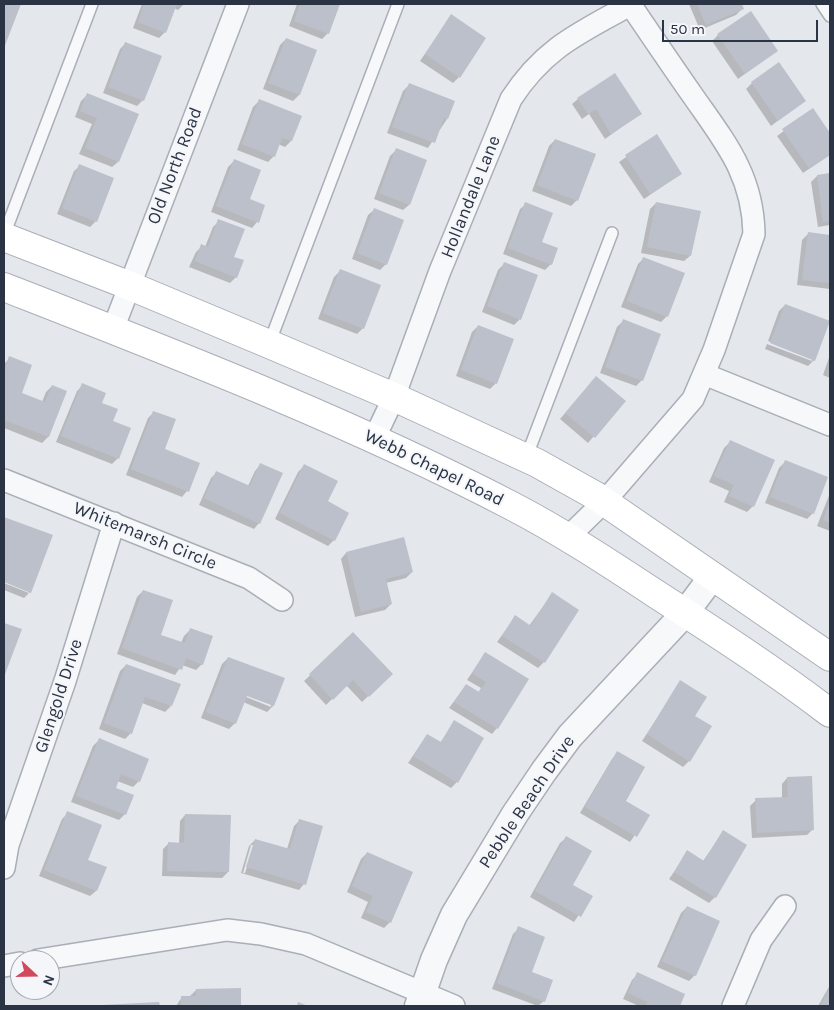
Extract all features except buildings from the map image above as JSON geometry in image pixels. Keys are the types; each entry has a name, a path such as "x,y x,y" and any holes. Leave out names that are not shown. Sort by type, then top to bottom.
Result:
{"main road":[{"path":"4,236 128,285 394,397 526,458 604,502 830,657"},
{"name":"Webb Chapel Road","path":"4,287 113,329 374,439 512,506 568,537 772,669 830,713"}],"street":[{"name":"Old North Road","path":"113,329 128,285 238,4"},
{"path":"568,537 604,502 688,405 704,374 740,280 754,234 754,214 749,190 720,133 630,4"},
{"name":"Hollandale Lane","path":"374,439 394,397 440,271 511,99 526,75 560,46 630,4"},
{"path":"704,374 830,425"},
{"name":"Whitemarsh Circle","path":"4,480 248,578 282,600"},
{"name":"Glengold Drive","path":"4,868 8,845 65,681 114,523"},
{"name":"Pebble Beach Drive","path":"420,1000 454,915 514,814 544,770 570,736 685,613 712,577"},
{"path":"733,1006 761,940 785,906"},
{"path":"60,957 227,930 261,934 306,944 420,1000 454,1006"}],"lane":[{"path":"4,236 92,4"},
{"path":"269,344 398,4"},
{"path":"822,4 830,16"},
{"path":"526,458 612,233"}]}
